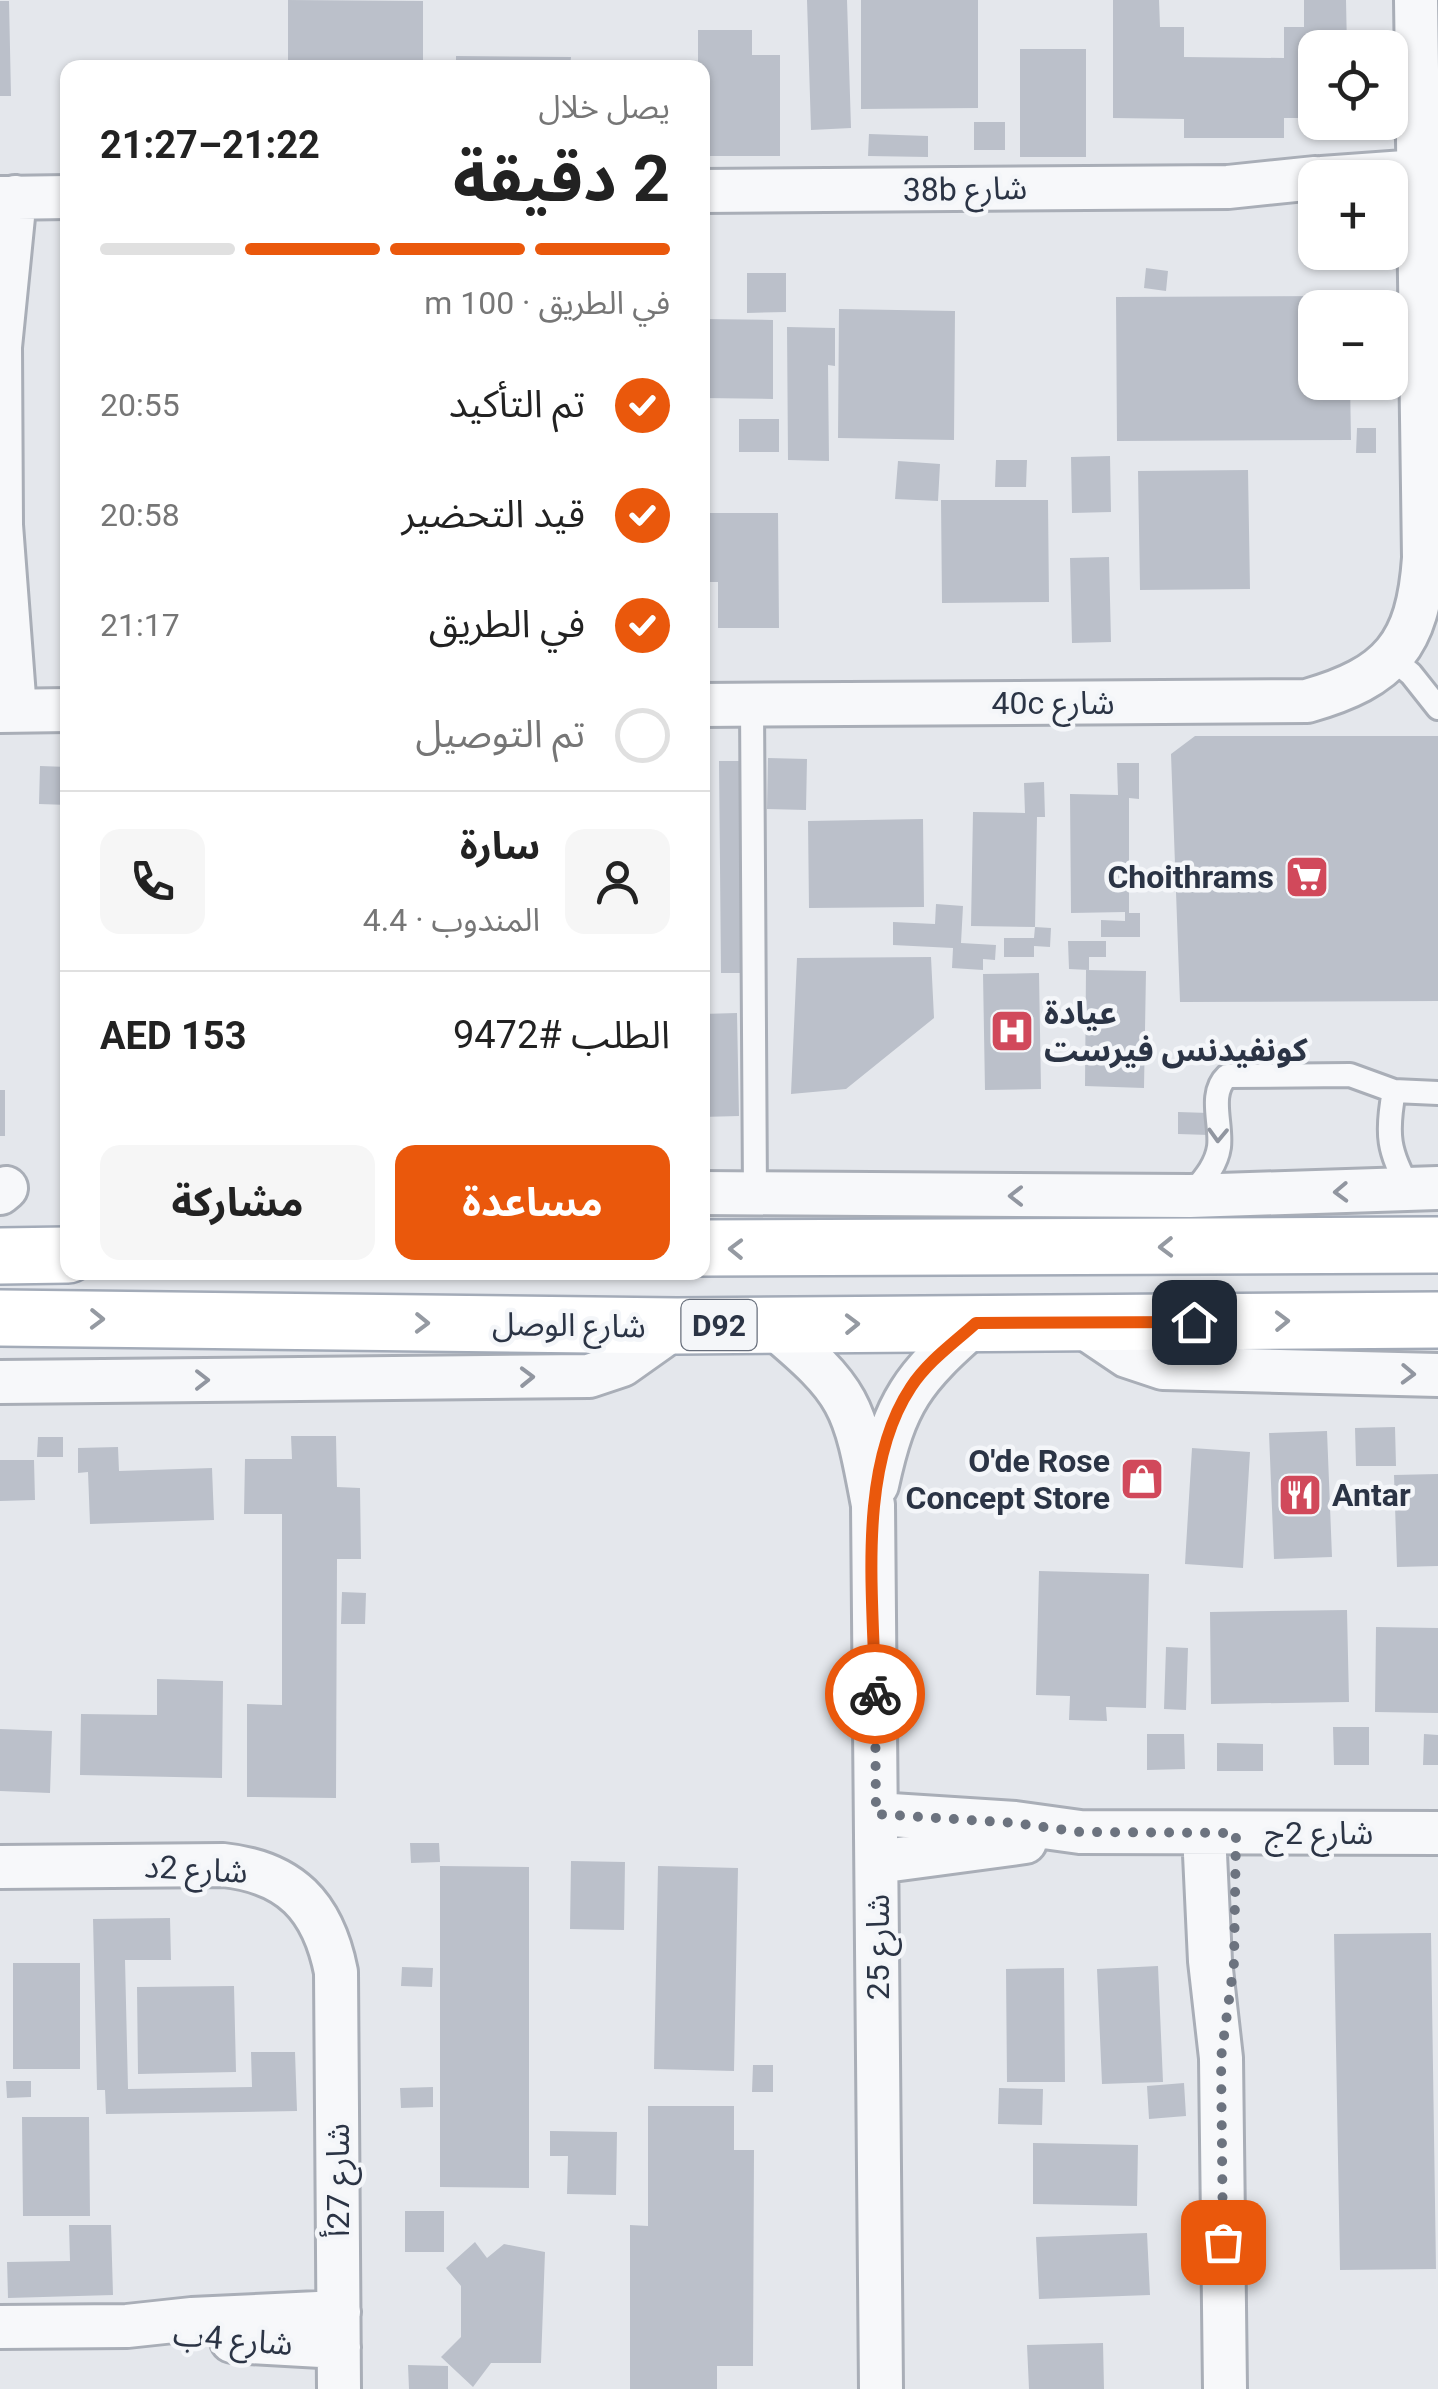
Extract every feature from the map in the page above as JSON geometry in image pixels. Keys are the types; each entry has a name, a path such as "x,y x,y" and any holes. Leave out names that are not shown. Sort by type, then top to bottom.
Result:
{"main road":[{"path":"710,1248 1438,1244"},
{"path":"0,1256 60,1255"},
{"name":"شارع الوصل","path":"0,1318 677,1326 1438,1320"}],"street":[{"path":"1392,658 1412,629 1422,594 1424,558 1410,193 1416,0"},
{"name":"38b شارع","path":"710,191 1228,186 1298,180"},
{"name":"38b شارع","path":"1228,186 1258,194 1298,198"},
{"path":"60,197 8,197 0,347 0,526 8,710 60,710"},
{"name":"40c شارع","path":"710,705 1307,702 1367,678 1392,658"},
{"path":"710,1193 1190,1196 1424,1189"},
{"name":"شارع 25","path":"873,1505 886,1442 902,1403 925,1369 976,1323"},
{"path":"1078,1323 1127,1356 1162,1368 1438,1375"},
{"name":"شارع 25","path":"771,1325 816,1362 844,1395 860,1435 873,1505 881,2389"},
{"path":"0,1382 589,1376 622,1365 677,1326"},
{"name":"شارع 2ج","path":"876,1814 1015,1823 1080,1832 1438,1833"},
{"name":"شارع 2ج","path":"877,1862 1080,1832"},
{"path":"1220,1833 1234,1963 1221,2058 1224,2389"},
{"name":"شارع 2د","path":"0,1866 246,1868 268,1874 306,1902 322,1923 336,1972"},
{"name":"شارع 27أ","path":"336,1972 339,2350"},
{"name":"شارع 4ب","path":"0,2327 127,2326 192,2318 339,2350"}],"lane":[{"path":"1392,658 1411,674 1438,708"},
{"path":"752,705 755,1194"},
{"path":"1190,1196 1216,1160 1220,1144 1218,1089 1227,1076 1350,1075 1394,1091 1438,1094"},
{"path":"1394,1091 1388,1122 1391,1152 1424,1189"}],"building":[{"path":"288,0 423,1 423,60 288,60"},
{"path":"807,0 847,0 851,128 811,130"},
{"path":"861,0 978,0 978,108 861,109"},
{"path":"1113,0 1159,0 1160,27 1184,27 1184,57 1284,58 1284,27 1304,27 1304,0 1346,0 1347,30 1298,30 1298,118 1284,118 1284,138 1184,138 1184,119 1113,118"},
{"path":"0,1 9,1 11,96 0,96"},
{"path":"698,30 752,30 752,55 780,55 780,156 710,156 710,60 698,60"},
{"path":"1020,49 1086,49 1086,157 1020,157"},
{"path":"456,56 571,57 571,60 456,60"},
{"path":"974,122 1005,122 1005,150 974,150"},
{"path":"869,134 928,136 928,157 868,156"},
{"path":"1146,268 1168,271 1166,291 1144,288"},
{"path":"747,273 786,273 786,312 747,313"},
{"path":"1298,296 1298,400 1350,400 1351,440 1117,441 1116,297"},
{"path":"839,309 955,311 954,440 838,438"},
{"path":"710,319 773,320 773,399 710,398"},
{"path":"787,327 835,328 835,366 828,365 829,461 788,460"},
{"path":"739,419 779,419 779,452 739,452"},
{"path":"1357,428 1376,428 1376,453 1356,453"},
{"path":"1110,456 1111,512 1072,513 1071,457"},
{"path":"996,460 1027,460 1026,487 995,487"},
{"path":"898,461 940,464 938,501 895,499"},
{"path":"1248,470 1250,589 1140,590 1138,471"},
{"path":"941,500 1048,500 1049,602 942,603"},
{"path":"710,513 778,513 779,628 718,628 718,582 710,582"},
{"path":"1109,557 1111,642 1072,643 1070,558"},
{"name":"Choithrams","path":"1195,736 1438,736 1438,1001 1180,1002 1171,754"},
{"path":"768,758 807,759 806,810 767,809"},
{"path":"719,761 743,761 751,973 721,973"},
{"path":"1117,763 1139,763 1139,799 1129,798 1129,913 1140,913 1140,937 1101,937 1101,920 1125,921 1125,912 1071,913 1070,794 1118,795"},
{"path":"40,766 60,767 60,805 39,804"},
{"path":"1044,782 1045,817 1037,817 1035,927 971,926 973,812 1025,813 1024,783"},
{"path":"923,819 924,907 809,908 808,821"},
{"path":"936,904 963,906 961,943 996,945 995,960 983,959 983,970 952,968 953,948 893,945 893,922 935,924"},
{"path":"1035,927 1051,928 1050,947 1034,946 1034,957 1004,957 1004,938 1034,938"},
{"path":"1068,941 1106,941 1106,957 1089,957 1089,970 1069,969"},
{"path":"931,957 934,1018 846,1089 791,1094 797,958"},
{"path":"1086,970 1146,971 1144,1088 1085,1086"},
{"name":"عيادة كونفيدنس فيرست","path":"1039,973 1041,1089 985,1090 983,974"},
{"path":"737,1013 739,1116 710,1117 710,1014"},
{"path":"0,1090 5,1090 5,1136 0,1136"},
{"path":"1178,1112 1209,1113 1209,1135 1178,1134"},
{"path":"1395,1427 1396,1466 1356,1466 1355,1428"},
{"name":"Antar","path":"1327,1431 1332,1557 1274,1559 1269,1433"},
{"path":"291,1436 336,1436 337,1487 360,1488 361,1559 337,1559 336,1798 247,1797 247,1704 282,1705 282,1514 244,1514 245,1459 292,1459"},
{"path":"38,1437 63,1437 63,1457 37,1457"},
{"path":"118,1447 119,1471 212,1468 214,1520 90,1524 88,1472 78,1473 78,1448"},
{"path":"1192,1448 1250,1452 1243,1568 1185,1564"},
{"path":"0,1460 34,1460 35,1500 0,1501"},
{"path":"1438,1474 1438,1566 1397,1567 1394,1475"},
{"path":"1039,1571 1149,1574 1146,1708 1106,1707 1107,1721 1069,1720 1070,1696 1036,1695"},
{"path":"342,1592 366,1593 365,1624 341,1624"},
{"path":"1347,1610 1349,1702 1211,1704 1210,1612"},
{"path":"1376,1627 1438,1628 1438,1713 1375,1712"},
{"path":"1166,1647 1188,1648 1186,1710 1164,1709"},
{"path":"157,1679 223,1681 222,1778 80,1775 81,1714 157,1715"},
{"path":"1333,1727 1369,1727 1369,1765 1334,1765"},
{"path":"0,1729 52,1731 50,1793 0,1791"},
{"path":"1147,1734 1184,1734 1185,1769 1147,1770"},
{"path":"1424,1734 1438,1735 1438,1765 1423,1765"},
{"path":"1217,1743 1263,1744 1263,1771 1217,1771"},
{"path":"410,1843 439,1843 440,1862 411,1863"},
{"path":"571,1861 625,1862 624,1930 570,1929"},
{"path":"440,1866 529,1867 529,2188 440,2187"},
{"path":"658,1866 738,1868 734,2071 654,2069"},
{"path":"170,1918 171,1960 125,1960 128,2089 252,2087 251,2052 295,2052 297,2111 106,2114 105,2090 97,2090 93,1919"},
{"path":"1431,1933 1436,2269 1340,2270 1334,1934"},
{"path":"13,1963 80,1963 80,2069 13,2069"},
{"path":"1158,1966 1163,2082 1102,2084 1097,1969"},
{"path":"402,1967 433,1968 432,1987 401,1986"},
{"path":"1064,1968 1065,2082 1007,2082 1006,1969"},
{"path":"234,1986 236,2072 138,2074 137,1987"},
{"path":"753,2065 773,2065 773,2092 752,2092"},
{"path":"6,2081 31,2081 31,2097 7,2098"},
{"path":"1184,2083 1186,2116 1149,2119 1147,2086"},
{"path":"433,2087 433,2107 401,2108 400,2088"},
{"path":"999,2088 1043,2089 1042,2125 998,2124"},
{"path":"648,2106 734,2106 734,2150 754,2150 753,2366 717,2366 717,2389 630,2389 630,2225 648,2226"},
{"path":"22,2117 89,2117 90,2216 23,2216"},
{"path":"550,2131 617,2132 616,2195 567,2194 568,2156 550,2156"},
{"path":"1033,2143 1138,2145 1137,2206 1033,2204"},
{"path":"405,2211 444,2211 444,2252 405,2252"},
{"path":"69,2225 111,2225 113,2295 8,2298 7,2262 70,2261"},
{"path":"1147,2233 1150,2295 1039,2299 1036,2237"},
{"path":"475,2242 487,2258 504,2244 545,2252 541,2363 491,2363 473,2387 441,2357 461,2337 461,2286 446,2268"},
{"path":"1103,2343 1104,2389 1029,2389 1027,2345"},
{"path":"408,2365 448,2366 448,2389 409,2389"}],"way so far":[{"path":"875,1694 876,1814 1015,1823 1080,1832 1236,1833 1234,1963 1221,2058 1223,2242"}],"place":[{"name":"Choithrams","path":"1307,877"},
{"name":"عيادة كونفيدنس فيرست","path":"1012,1031"},
{"name":"O'de Rose Concept Store","path":"1142,1479"},
{"name":"Antar","path":"1300,1495"}],"route":[{"path":"875,1694 873,1505 893,1422 925,1369 976,1323 1194,1322"}]}
